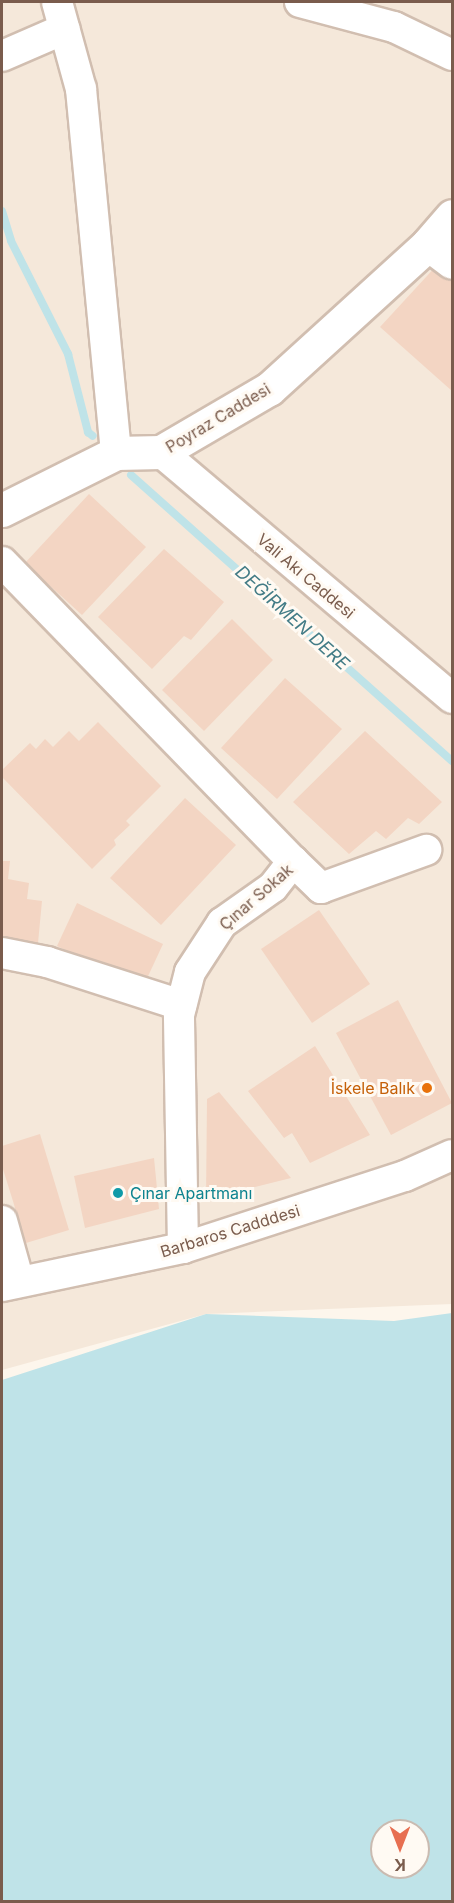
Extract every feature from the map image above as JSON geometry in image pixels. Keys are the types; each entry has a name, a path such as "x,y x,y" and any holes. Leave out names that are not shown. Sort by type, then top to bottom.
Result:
{"street":[{"path":"300,2 394,27 453,55"},
{"path":"2,56 60,15 81,89 116,453"},
{"name":"Poyraz Caddesi","path":"2,510 116,453 161,452 269,389 440,254 453,216"},
{"name":"Vali Akı Caddesi","path":"161,452 453,698"},
{"path":"2,565 293,861"},
{"name":"Çınar Sokak","path":"183,1248 179,1073 181,1005 190,972 222,923 273,887 293,861 321,888 426,850"},
{"path":"2,953 47,962 181,1005"},
{"name":"Barbaros Cadddesi","path":"10,1284 183,1248 405,1176 453,1155"},
{"path":"2,1221 10,1284"}],"shaded area":[{"path":"2,2 452,2 452,1304 206,1314 2,1370"}],"water":[{"path":"452,1313 452,1901 2,1901 2,1380 206,1314 394,1321"}],"building":[{"path":"438,264 452,277 452,391 380,327"},
{"path":"89,494 146,547 82,615 25,563"},
{"path":"164,549 224,602 191,640 184,636 152,669 98,617"},
{"path":"232,619 273,660 204,731 162,690"},
{"path":"285,678 342,729 277,799 221,748"},
{"path":"98,722 161,786 126,821 130,825 114,840 116,845 92,869 2,777 2,770 30,743 36,749 45,739 53,747 69,731 79,741"},
{"path":"365,731 442,802 419,824 408,818 386,839 376,831 349,854 293,802"},
{"path":"185,798 236,845 161,925 110,878"},
{"path":"2,861 10,861 8,879 29,883 27,899 42,901 38,943 2,937"},
{"path":"77,903 163,944 143,987 57,946"},
{"path":"319,910 370,984 312,1023 261,949"},
{"path":"398,1000 452,1103 391,1135 336,1033"},
{"path":"315,1046 370,1135 310,1163 292,1133 284,1138 248,1091"},
{"path":"219,1092 291,1178 206,1199 207,1099"},
{"path":"40,1134 69,1230 26,1243 2,1166 2,1146"},
{"name":"Çınar Apartmanı","path":"154,1158 159,1209 85,1228 74,1176"}],"waterway":[{"name":"DEĞİRMEN DERE","path":"2,211 11,241 68,354 88,432 93,436"},
{"name":"DEĞİRMEN DERE","path":"131,475 452,761"}],"place":[{"name":"İskele Balık","path":"427,1088"},
{"name":"Çınar Apartmanı","path":"118,1193"}]}
